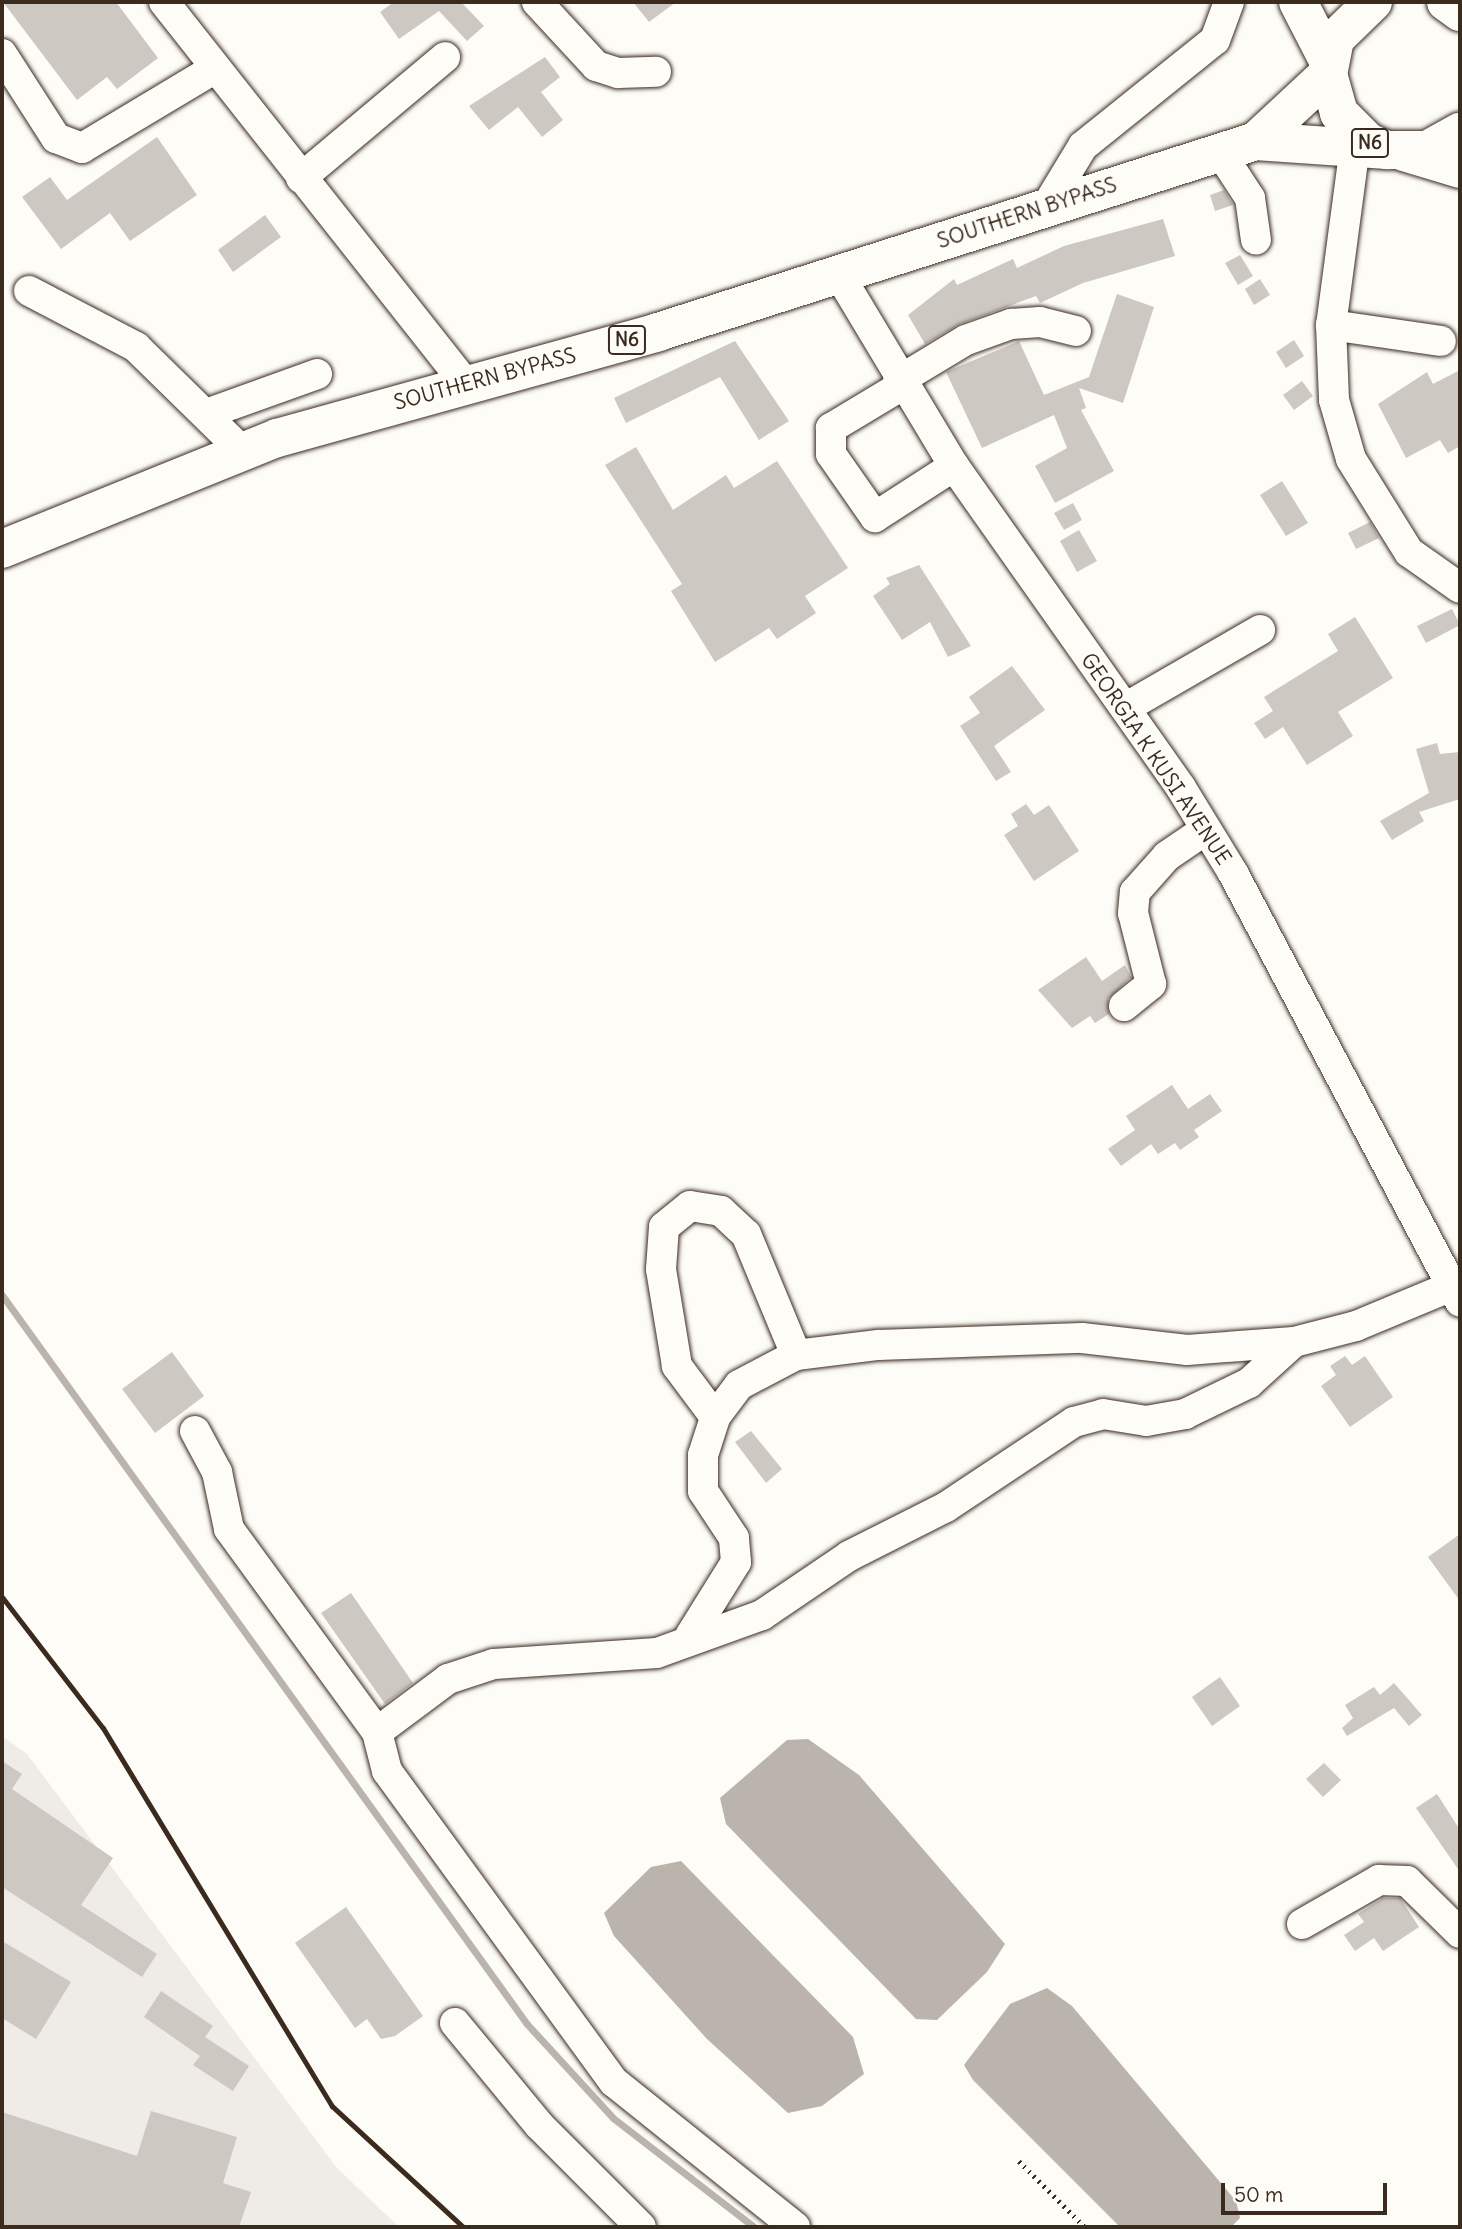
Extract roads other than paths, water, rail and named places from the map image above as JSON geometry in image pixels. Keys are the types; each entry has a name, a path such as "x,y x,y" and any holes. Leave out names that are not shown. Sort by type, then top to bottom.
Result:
{"main road":[{"path":"1298,2 1329,68"},
{"name":"N6","path":"1373,2 1349,20 1329,68 1339,113 1352,129 1382,149 1427,150 1460,132"},
{"path":"1446,2 1460,12"},
{"name":"SOUTHERN BYPASS","path":"1256,141 1329,68"},
{"name":"SOUTHERN BYPASS","path":"2,549 241,450 465,383 658,332 1256,141 1382,149"},
{"path":"1382,149 1460,169"}],"street":[{"path":"164,2 465,383"},
{"path":"537,2 596,66 618,73 656,72"},
{"path":"1046,207 1083,146 1215,40 1229,2"},
{"path":"2,54 57,138 82,148 214,68"},
{"path":"301,178 445,57"},
{"path":"1382,149 1331,325 1334,400 1351,459 1409,552 1460,588"},
{"path":"1220,152 1250,198 1256,240"},
{"name":"GEORGIA K KUSI AVENUE","path":"838,273 900,383 954,466 1125,708 1205,830 1456,1294"},
{"path":"29,291 118,334 206,414 241,450"},
{"path":"954,466 875,517 831,454 831,428 966,340 1011,324 1040,322 1076,331"},
{"path":"1331,325 1441,341"},
{"path":"206,414 317,374"},
{"path":"1125,708 1261,630"},
{"path":"1124,1006 1151,984 1133,913 1135,892 1167,856 1205,830"},
{"path":"715,1417 677,1366 661,1269 664,1227 690,1206 721,1211 746,1234 796,1355"},
{"path":"690,1636 736,1562 734,1538 703,1491 704,1455 715,1417 739,1385 796,1355 878,1345 1082,1338 1187,1350 1294,1342 1356,1326 1456,1294"},
{"path":"377,1732 448,1679 494,1664 657,1653 690,1636 762,1615 849,1556 946,1507 1074,1422 1103,1414 1146,1421 1185,1414 1249,1383 1294,1342"},
{"path":"195,1431 217,1472 229,1529 377,1732 387,1771 614,2082 795,2227"},
{"path":"1302,1924 1379,1880 1406,1881 1460,1933"},
{"path":"455,2023 539,2125 641,2227"}],"waterway":[{"path":"2,1295 527,2024 613,2118 754,2227"}],"railway":[{"path":"2,1597 103,1728 332,2106 463,2227"}]}
